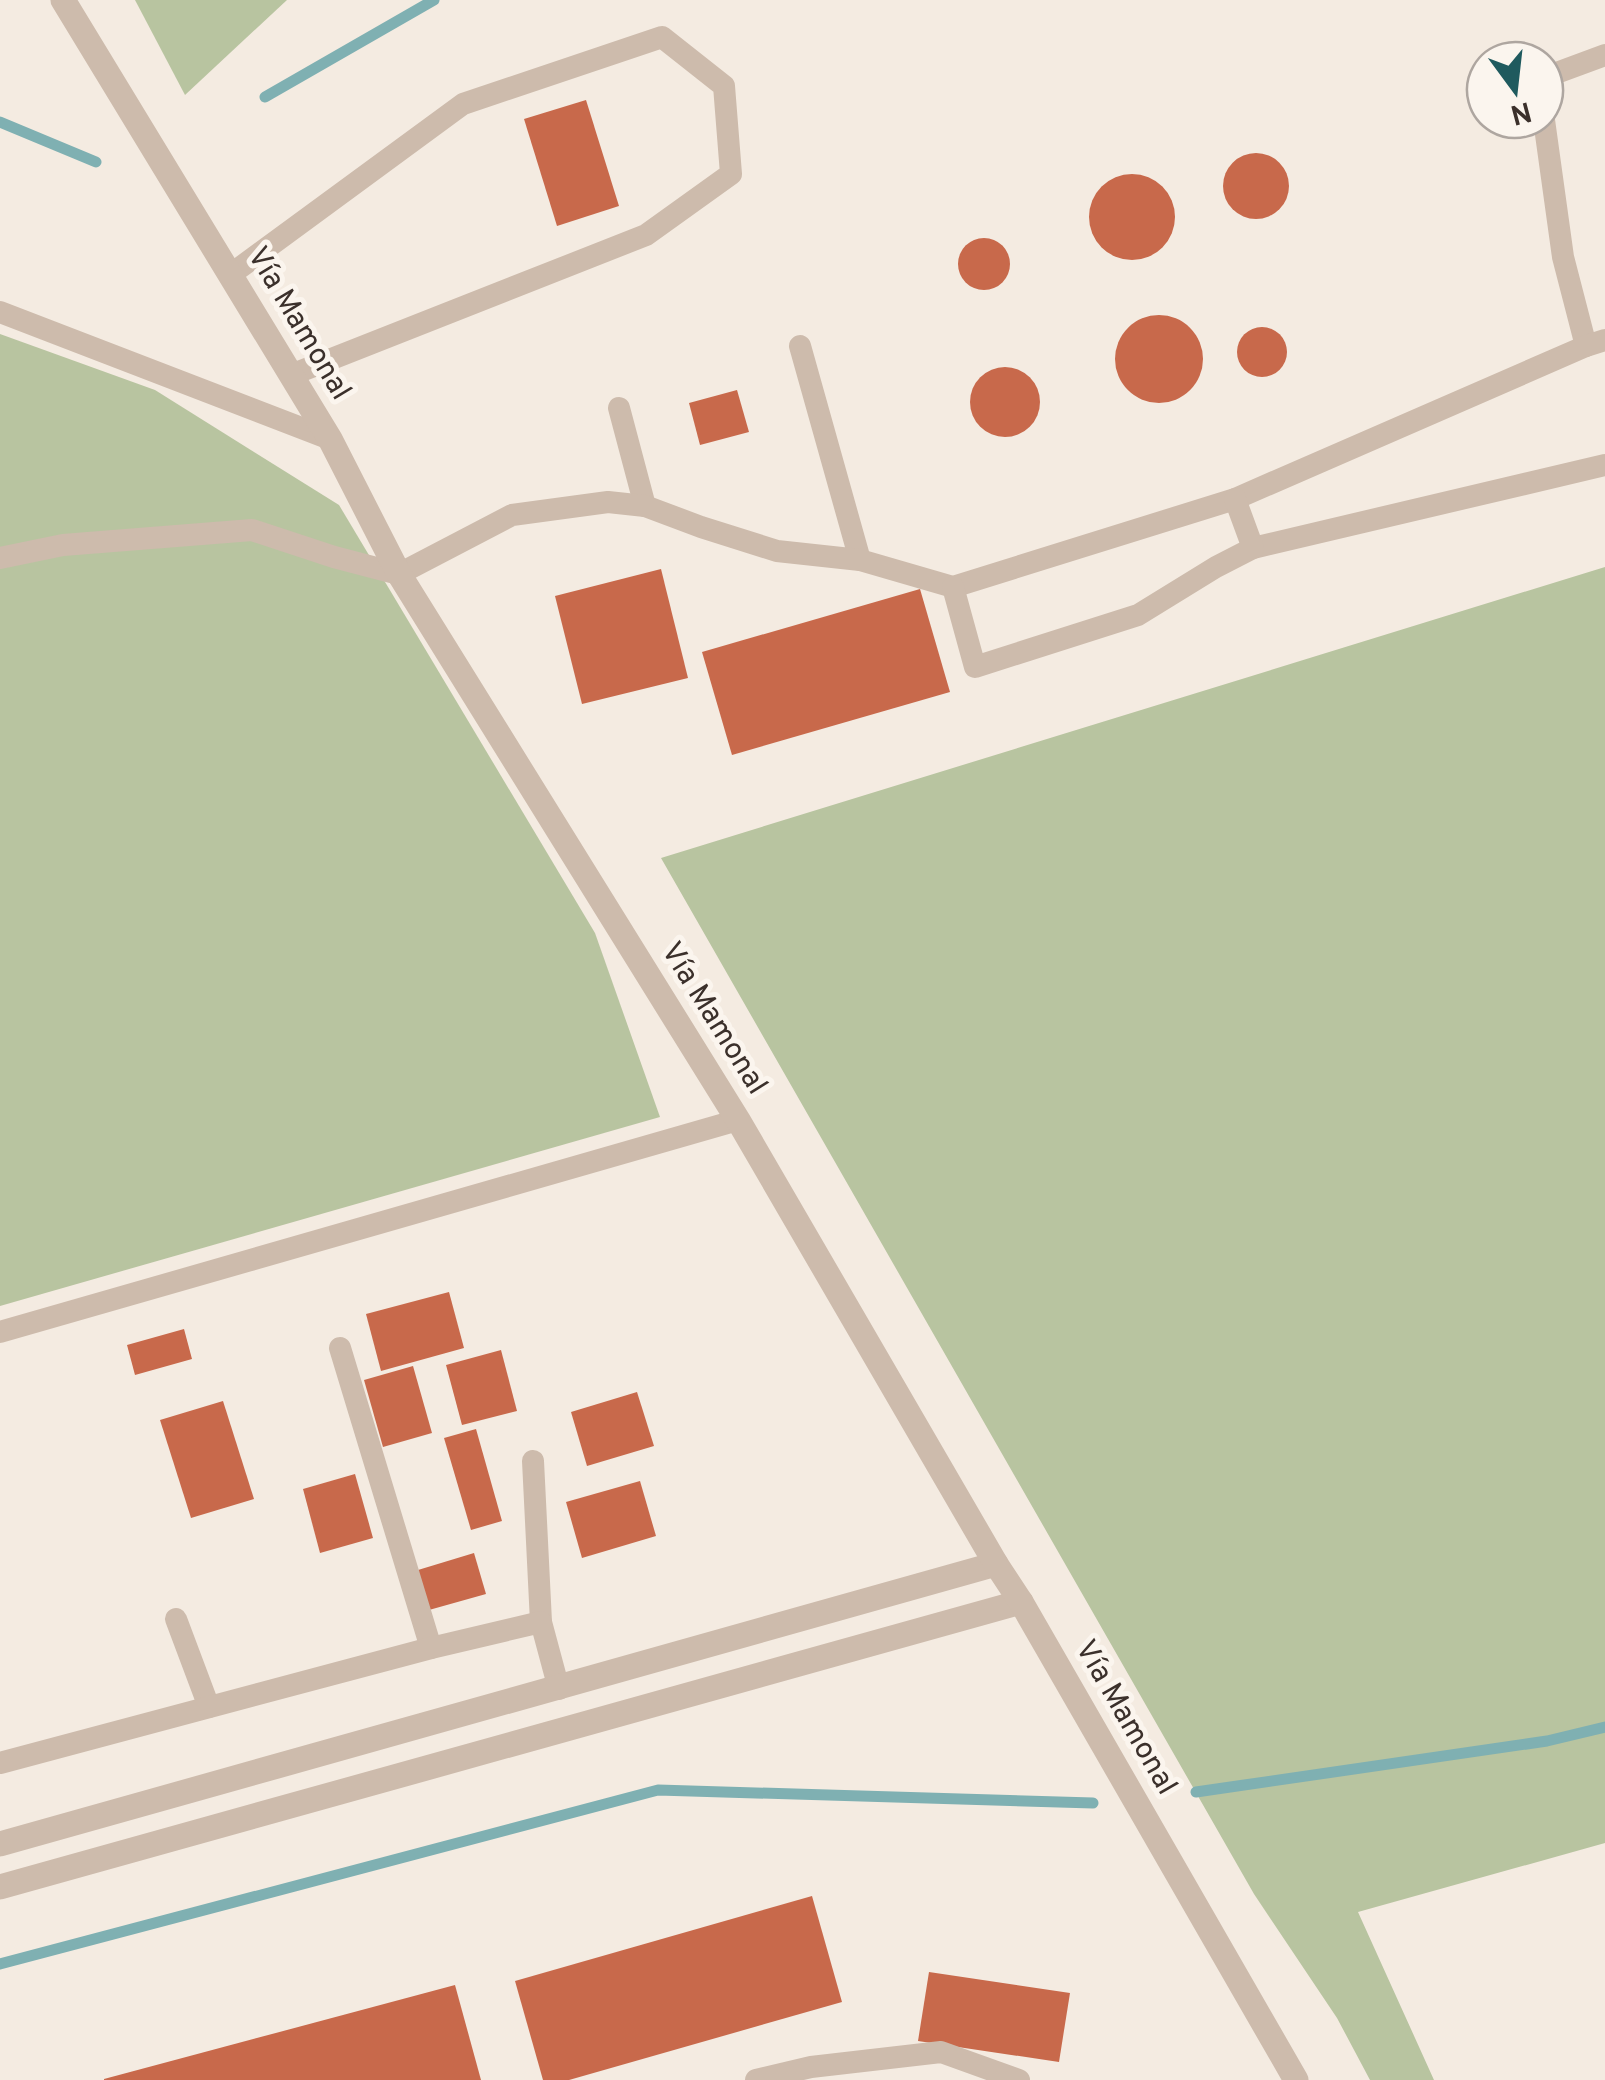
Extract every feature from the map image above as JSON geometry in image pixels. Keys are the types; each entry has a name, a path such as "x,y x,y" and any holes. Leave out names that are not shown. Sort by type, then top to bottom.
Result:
{"street":[{"name":"Vía Mamonal","path":"63,0 330,439 398,574 738,1120 1296,2080"},
{"path":"0,1844 996,1564"},
{"path":"0,1887 1021,1602"}],"lane":[{"path":"230,275 464,104 662,37 724,86 731,174 646,236 291,376"},
{"path":"1565,70 1605,55"},
{"path":"0,558 64,546 252,530 398,574 512,515 608,502 645,506 777,550 860,560 953,587 1235,500 1596,343 1563,257 1547,140"},
{"path":"0,312 330,439"},
{"path":"800,346 860,560"},
{"path":"620,408 645,506"},
{"path":"953,587 975,666 1138,615 1216,566 1254,548 1605,465"},
{"path":"1235,500 1254,548"},
{"path":"0,1332 738,1120"},
{"path":"340,1348 431,1648"},
{"path":"533,1461 541,1622 558,1688"},
{"path":"176,1619 209,1707"},
{"path":"0,1764 541,1622"},
{"path":"756,2080 811,2067 941,2052 1020,2080"}],"green space":[{"path":"135,0 287,0 185,95"},
{"path":"0,334 155,390 339,505 595,933 660,1117 0,1306"},
{"path":"1605,567 1605,1843 1358,1912 1434,2080 1370,2080 1337,2018 1254,1894 661,858"}],"building":[{"path":"586,100 619,206 557,226 524,119"},
{"path":"1256,153 1280,162 1289,186 1280,210 1256,219 1232,210 1223,186 1232,162"},
{"path":"1132,174 1162,187 1175,217 1162,247 1132,260 1102,247 1089,217 1102,187"},
{"path":"984,238 1003,245 1010,264 1003,283 984,290 965,283 958,264 965,245"},
{"path":"1159,315 1184,322 1196,334 1203,359 1196,384 1184,396 1159,403 1134,396 1122,384 1115,359 1122,334 1134,322"},
{"path":"1262,327 1280,334 1287,352 1280,370 1262,377 1244,370 1237,352 1244,334"},
{"path":"1005,367 1030,377 1040,402 1030,427 1005,437 980,427 970,402 980,377"},
{"path":"737,390 749,432 700,445 689,403"},
{"path":"661,569 688,678 582,704 555,596"},
{"path":"920,589 950,692 732,755 702,652"},
{"path":"449,1292 464,1348 381,1371 366,1314"},
{"path":"184,1329 192,1359 135,1375 127,1345"},
{"path":"501,1350 517,1411 462,1425 446,1365"},
{"path":"413,1366 432,1433 383,1447 364,1380"},
{"path":"637,1392 654,1446 587,1466 571,1412"},
{"path":"223,1401 254,1499 191,1518 160,1420"},
{"path":"476,1429 502,1521 471,1530 444,1438"},
{"path":"355,1474 373,1538 320,1553 303,1489"},
{"path":"640,1481 656,1536 582,1558 566,1502"},
{"path":"474,1553 486,1594 429,1610 418,1570"},
{"path":"812,1896 842,2002 569,2080 543,2080 515,1981"},
{"path":"929,1972 1070,1993 1059,2062 918,2041"},
{"path":"455,1985 481,2080 104,2080 104,2079"}],"waterway":[{"path":"265,97 434,0"},
{"path":"0,122 96,162"},
{"path":"1196,1792 1547,1741 1605,1727"},
{"path":"0,1964 658,1790 1093,1803"}]}
